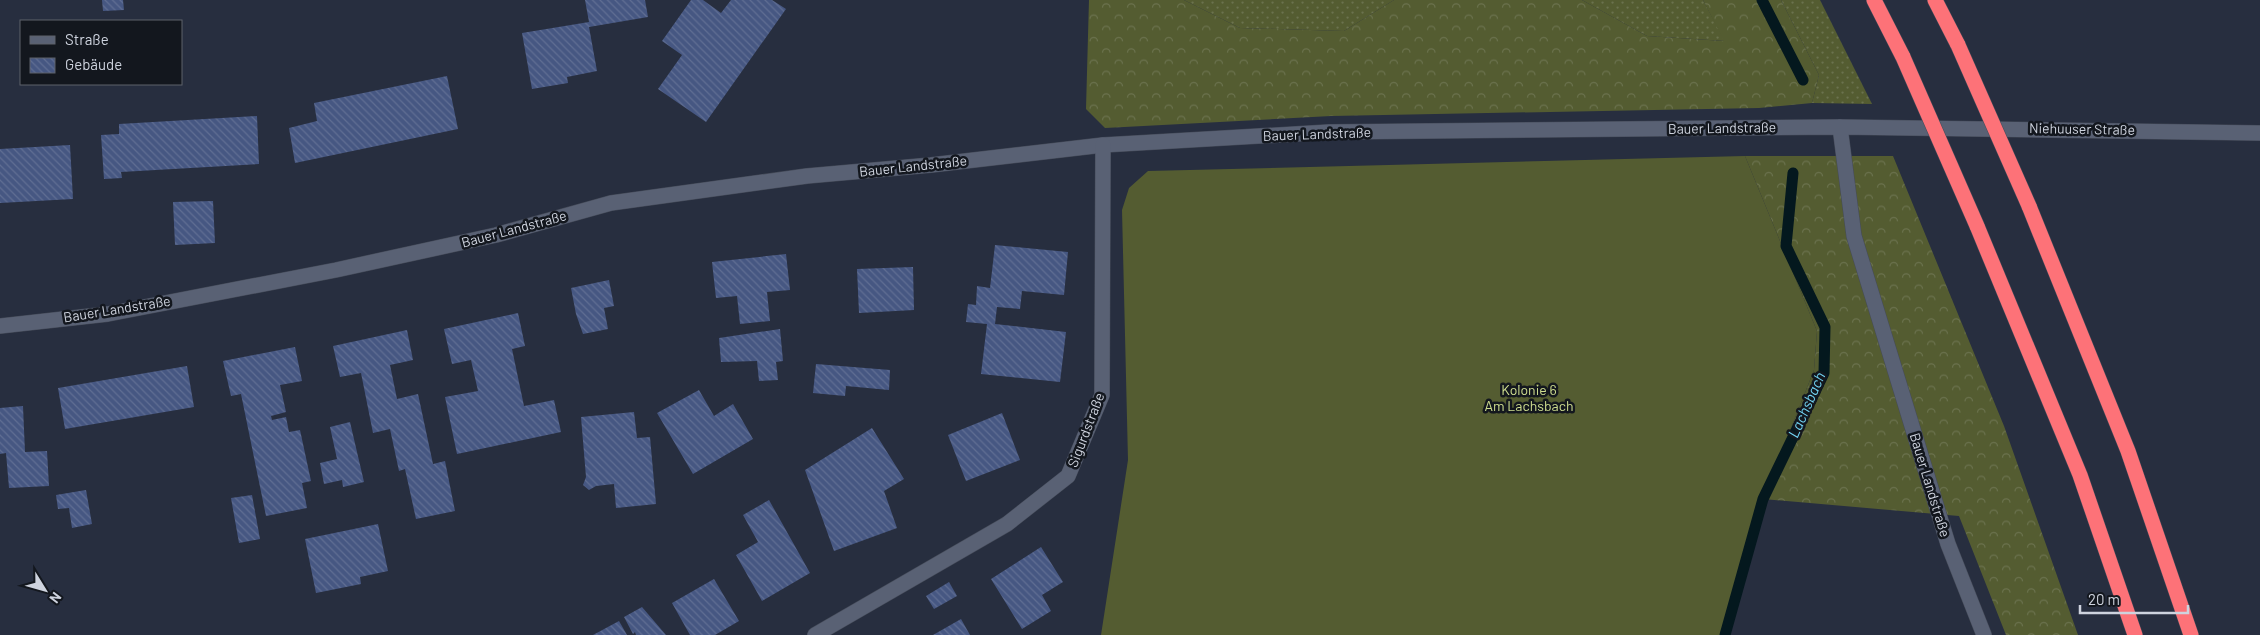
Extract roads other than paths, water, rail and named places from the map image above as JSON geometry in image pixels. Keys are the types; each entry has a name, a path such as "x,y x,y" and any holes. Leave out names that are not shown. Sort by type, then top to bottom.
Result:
{"highway":[{"path":"1874,0 1903,57 1977,226 2080,475 2134,635"},
{"path":"1935,0 1958,45 2029,206 2128,451 2192,635"}],"street":[{"name":"Bauer Landstraße","path":"1840,127 1854,236 1948,544 1984,635"},
{"name":"Bauer Landstraße","path":"0,326 108,314 336,270 496,235 612,203 807,176 931,165 1103,145 1329,132 1905,127"},
{"name":"Niehuuser Straße","path":"1905,127 2260,133"},
{"name":"Sigurdstraße","path":"816,635 1007,524 1068,476 1102,395 1103,145"}],"waterway":[{"name":"Lachsbach","path":"1762,0 1803,80"},
{"name":"Lachsbach","path":"1725,635 1763,499 1824,373 1825,327 1786,246 1793,173"}],"park label":[{"name":"Kolonie 6 Am Lachsbach","path":"1529,398"}]}
